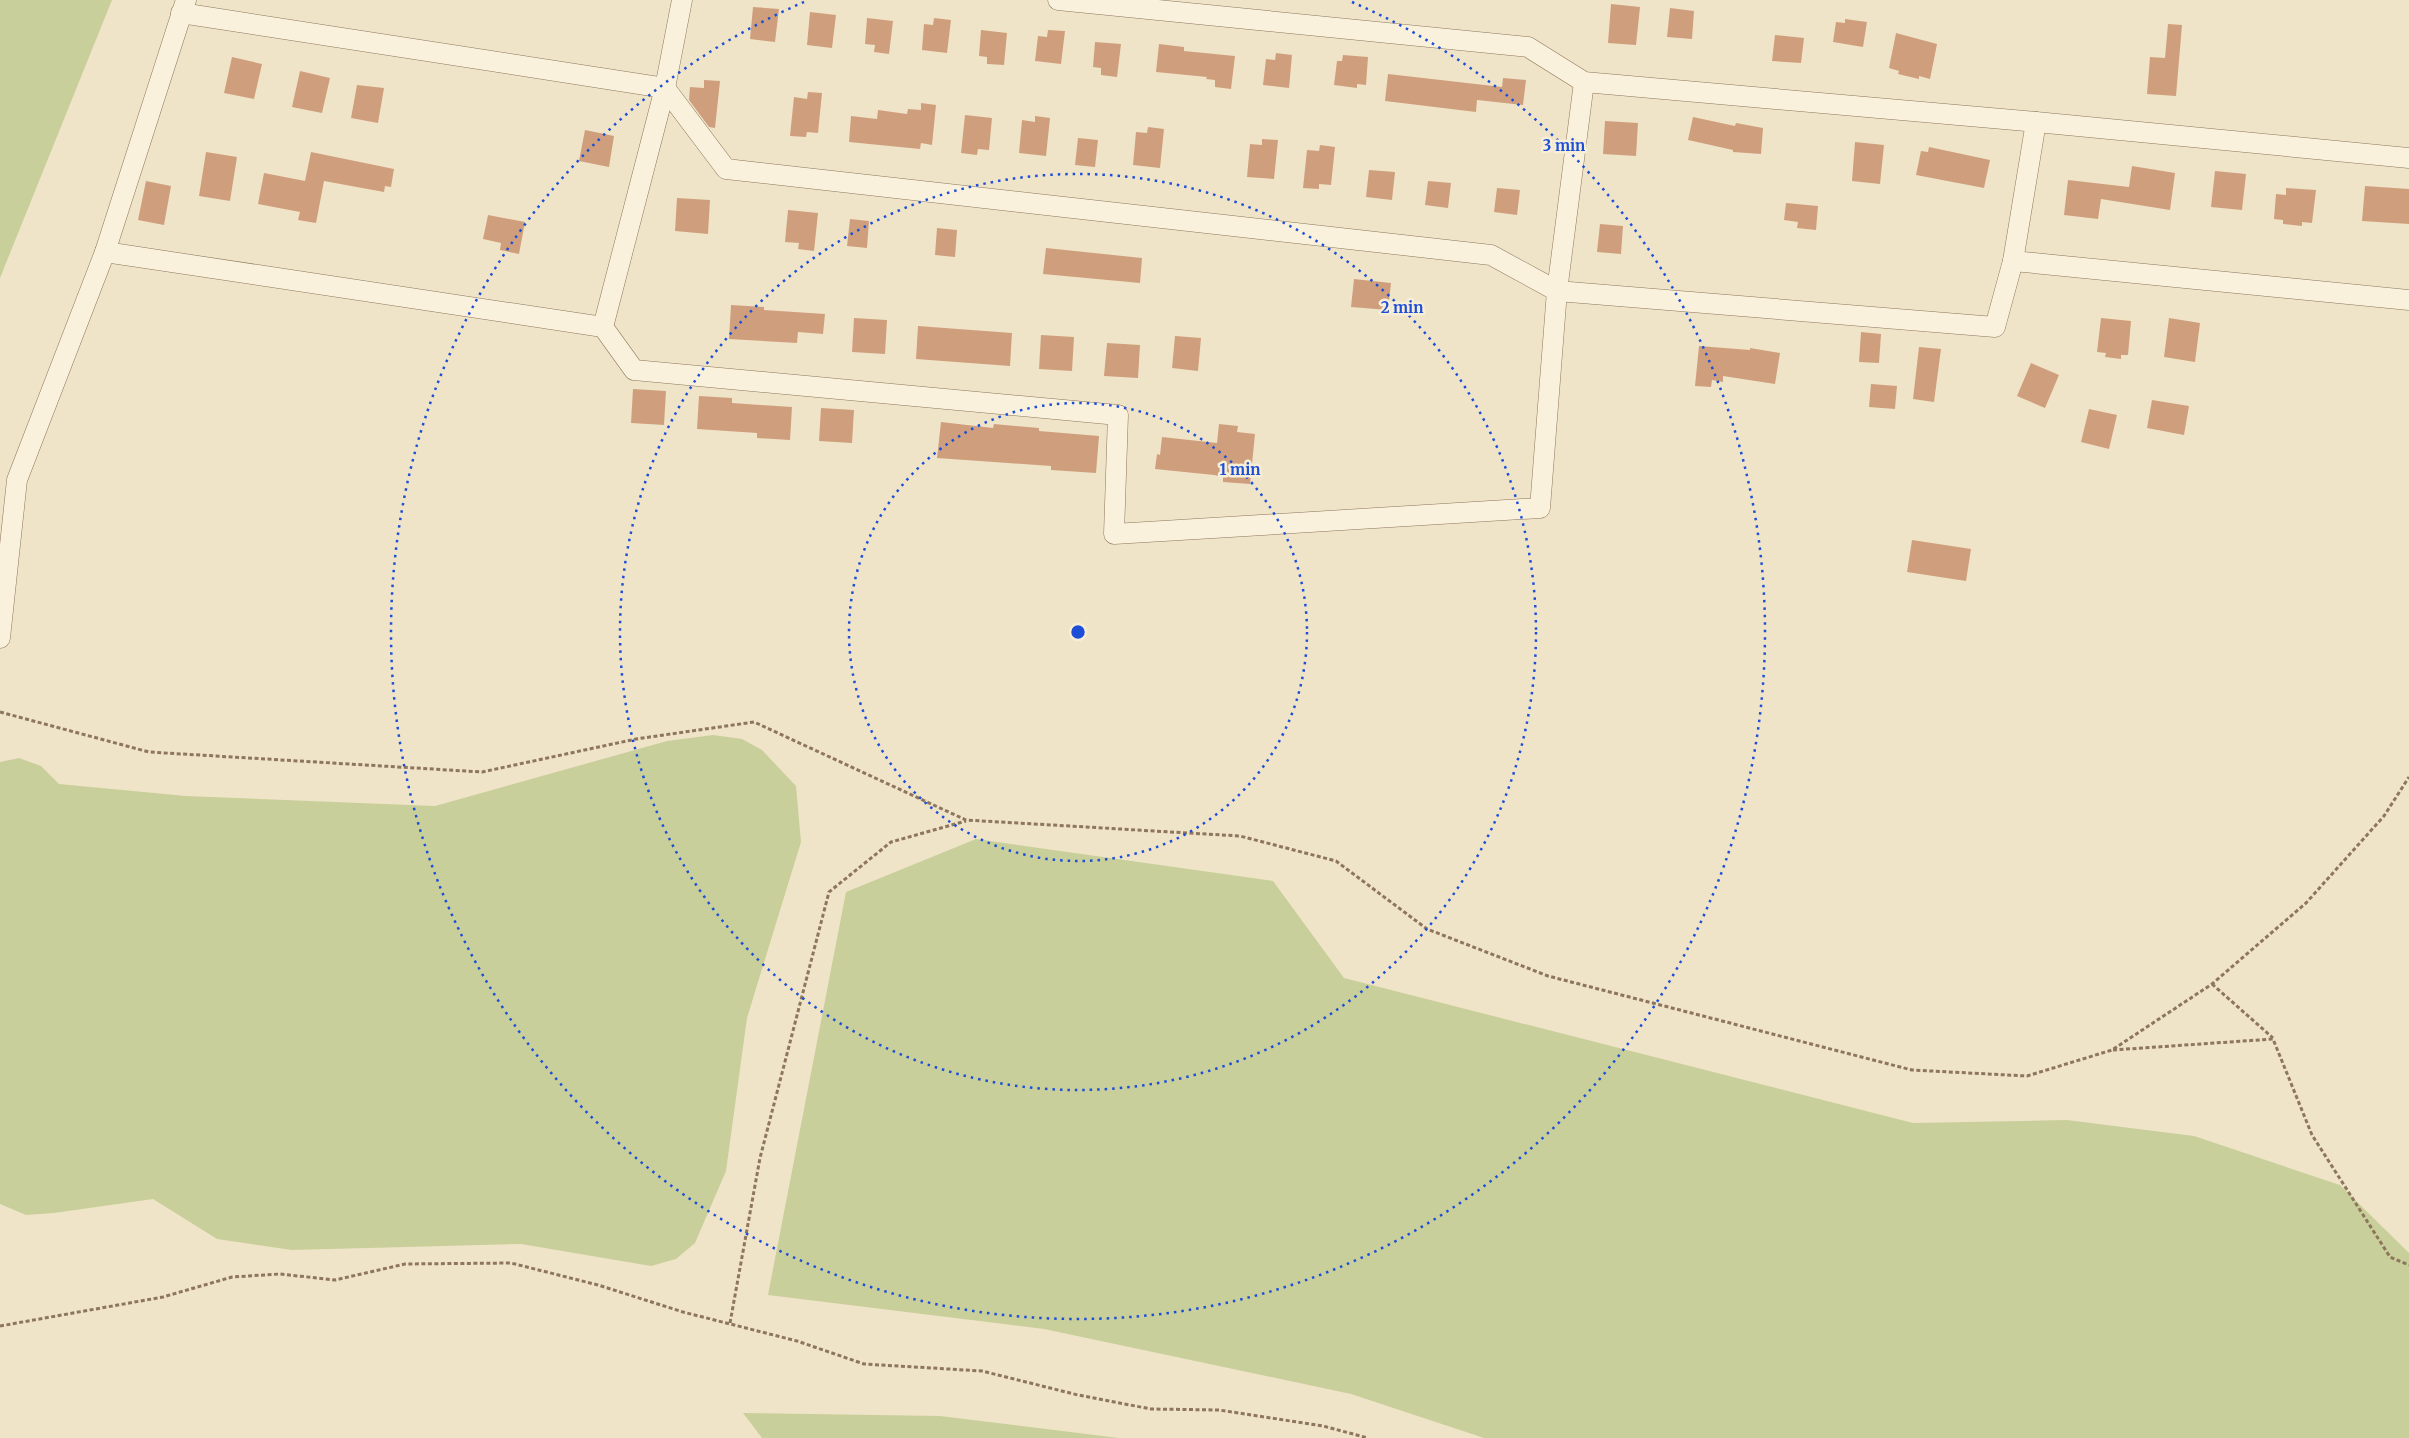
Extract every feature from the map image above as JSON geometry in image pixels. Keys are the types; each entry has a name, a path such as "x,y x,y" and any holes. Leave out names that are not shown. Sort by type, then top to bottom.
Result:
{"lane":[{"path":"603,327 665,88 682,0"},
{"path":"1058,0 1528,47 1584,82 2036,122 2409,158"},
{"path":"0,638 17,480 105,252 184,7 665,88 726,169 1491,255 1557,291 1995,328 2013,261 2036,122"},
{"path":"105,252 603,327 634,370 1118,415 1114,534 1540,508 1557,291 1584,82"},
{"path":"2013,261 2409,300"}],"path":[{"path":"0,712 149,752 482,772 636,739 754,722 966,820"},
{"path":"2112,1050 2212,984 2306,903 2384,816 2409,777"},
{"path":"730,1323 760,1158 829,892 891,842 966,820 1240,836 1336,861 1428,929 1548,976 1912,1070 2027,1076 2112,1050 2273,1039"},
{"path":"2212,984 2273,1039 2312,1134 2390,1257 2409,1265"},
{"path":"0,1326 163,1296 232,1277 280,1274 335,1280 405,1264 511,1263 598,1285 682,1312 797,1341 864,1364 982,1371 1078,1396 1151,1409 1218,1410 1323,1426 1368,1438"}],"green space":[{"path":"0,0 112,0 0,278"},
{"path":"713,735 742,739 762,750 796,786 801,842 747,1018 726,1171 695,1243 676,1259 651,1266 521,1244 292,1250 217,1239 153,1199 54,1213 26,1215 0,1204 0,762 19,758 41,766 59,784 186,796 435,806 667,741"},
{"path":"976,839 1273,881 1344,978 1913,1123 2067,1120 2194,1136 2340,1185 2409,1253 2409,1438 1484,1438 1351,1394 1044,1329 768,1295 846,892"},
{"path":"743,1413 940,1416 1119,1438 762,1438"}],"building":[{"path":"1611,4 1640,7 1636,45 1608,43"},
{"path":"753,7 779,9 775,42 750,39"},
{"path":"1670,8 1694,11 1692,39 1667,37"},
{"path":"810,12 836,15 832,48 807,45"},
{"path":"867,18 893,21 889,54 874,52 875,45 865,44"},
{"path":"934,18 951,20 947,53 922,50 924,24 933,25"},
{"path":"1845,19 1867,22 1863,47 1833,42 1836,22 1845,23"},
{"path":"2168,24 2182,25 2176,96 2147,94 2150,57 2165,58"},
{"path":"981,30 1007,33 1004,65 987,64 987,57 979,56"},
{"path":"1048,30 1065,31 1061,64 1035,61 1038,36 1047,37"},
{"path":"1896,33 1937,44 1930,79 1919,76 1919,79 1898,74 1899,71 1889,68"},
{"path":"1775,35 1804,38 1801,63 1772,61"},
{"path":"1095,42 1121,44 1117,77 1101,75 1101,68 1093,67"},
{"path":"1159,44 1184,47 1184,51 1235,56 1231,89 1215,87 1215,80 1206,79 1207,77 1156,72"},
{"path":"1276,53 1292,55 1289,88 1263,85 1266,59 1275,60"},
{"path":"1343,55 1368,57 1366,85 1357,84 1357,88 1334,85 1337,61 1342,61"},
{"path":"232,57 262,64 254,99 224,93"},
{"path":"300,71 330,78 322,113 292,107"},
{"path":"1388,74 1502,87 1503,78 1526,80 1523,105 1477,100 1476,112 1385,101"},
{"path":"704,80 720,81 715,128 709,127 689,100 690,87 704,88"},
{"path":"357,85 384,88 378,123 351,118"},
{"path":"808,92 822,93 818,133 807,132 806,137 790,136 794,97 807,99"},
{"path":"921,103 936,105 932,145 921,143 920,149 849,142 851,116 877,119 878,110 907,114 908,109 921,110"},
{"path":"965,115 992,118 989,150 978,149 977,155 961,153"},
{"path":"1035,116 1050,118 1046,156 1019,153 1022,120 1035,122"},
{"path":"1693,117 1735,126 1736,123 1763,128 1761,154 1733,152 1733,150 1688,140"},
{"path":"1605,121 1638,123 1636,156 1603,154"},
{"path":"1148,127 1164,129 1160,168 1133,165 1136,132 1147,133"},
{"path":"585,130 614,136 609,167 579,161"},
{"path":"1078,138 1098,140 1095,167 1075,165"},
{"path":"1262,139 1278,140 1274,179 1247,177 1250,144 1262,145"},
{"path":"1855,142 1884,145 1880,184 1852,181"},
{"path":"1320,145 1335,147 1331,185 1319,184 1319,189 1303,188 1307,150 1319,151"},
{"path":"1929,147 1990,160 1984,188 1916,175 1921,151 1928,152"},
{"path":"206,152 237,157 230,201 199,196"},
{"path":"311,152 394,169 391,187 385,186 384,192 324,181 316,223 298,220 300,212 258,204 264,173 305,181"},
{"path":"2132,166 2175,173 2170,210 2101,199 2098,219 2064,215 2068,180 2129,187"},
{"path":"1369,170 1395,172 1392,200 1366,197"},
{"path":"2215,171 2246,174 2242,210 2211,207"},
{"path":"146,181 171,186 164,225 138,220"},
{"path":"1428,181 1451,183 1448,208 1425,205"},
{"path":"2365,186 2409,189 2409,224 2362,221"},
{"path":"1497,188 1520,190 1517,215 1494,212"},
{"path":"2286,188 2316,190 2312,223 2302,222 2302,226 2283,224 2283,220 2274,219 2276,194 2286,195"},
{"path":"677,198 710,200 708,234 675,231"},
{"path":"1786,203 1818,206 1816,230 1797,228 1798,222 1784,220"},
{"path":"788,210 818,213 814,251 798,249 799,243 785,242"},
{"path":"488,215 525,222 519,254 500,250 501,243 483,239"},
{"path":"850,219 869,221 867,248 847,246"},
{"path":"1600,224 1623,226 1621,254 1597,252"},
{"path":"937,228 957,230 955,257 935,255"},
{"path":"1046,248 1142,258 1140,283 1043,274"},
{"path":"1354,279 1391,283 1388,310 1351,307"},
{"path":"731,305 764,307 764,310 825,314 823,334 798,332 797,343 729,339"},
{"path":"854,318 887,320 885,354 852,352"},
{"path":"2101,318 2131,321 2128,355 2121,355 2121,359 2105,357 2106,353 2097,352"},
{"path":"2169,318 2200,323 2195,362 2164,357"},
{"path":"918,326 1012,333 1010,366 916,359"},
{"path":"1861,332 1881,334 1879,363 1859,362"},
{"path":"1041,335 1074,337 1072,371 1039,369"},
{"path":"1175,336 1201,338 1198,371 1172,368"},
{"path":"1107,343 1140,345 1138,378 1104,376"},
{"path":"1699,346 1750,350 1750,348 1780,353 1775,384 1723,376 1723,382 1712,380 1711,387 1695,386"},
{"path":"1919,347 1941,349 1934,402 1913,399"},
{"path":"2031,363 2059,375 2045,408 2017,396"},
{"path":"1871,384 1897,386 1895,409 1869,407"},
{"path":"633,389 666,391 664,425 631,423"},
{"path":"699,396 732,398 732,403 792,407 790,440 757,438 757,433 697,429"},
{"path":"2152,400 2189,406 2184,435 2147,428"},
{"path":"821,408 854,410 852,443 819,441"},
{"path":"2089,409 2117,415 2109,449 2081,442"},
{"path":"941,422 993,428 994,424 1039,428 1039,431 1099,436 1096,473 1051,470 1051,466 937,458"},
{"path":"1219,424 1238,426 1237,432 1255,434 1250,484 1223,482 1223,477 1214,475 1155,469 1157,454 1160,455 1162,437 1217,443"},
{"path":"1912,540 1971,549 1966,581 1907,572"}]}
